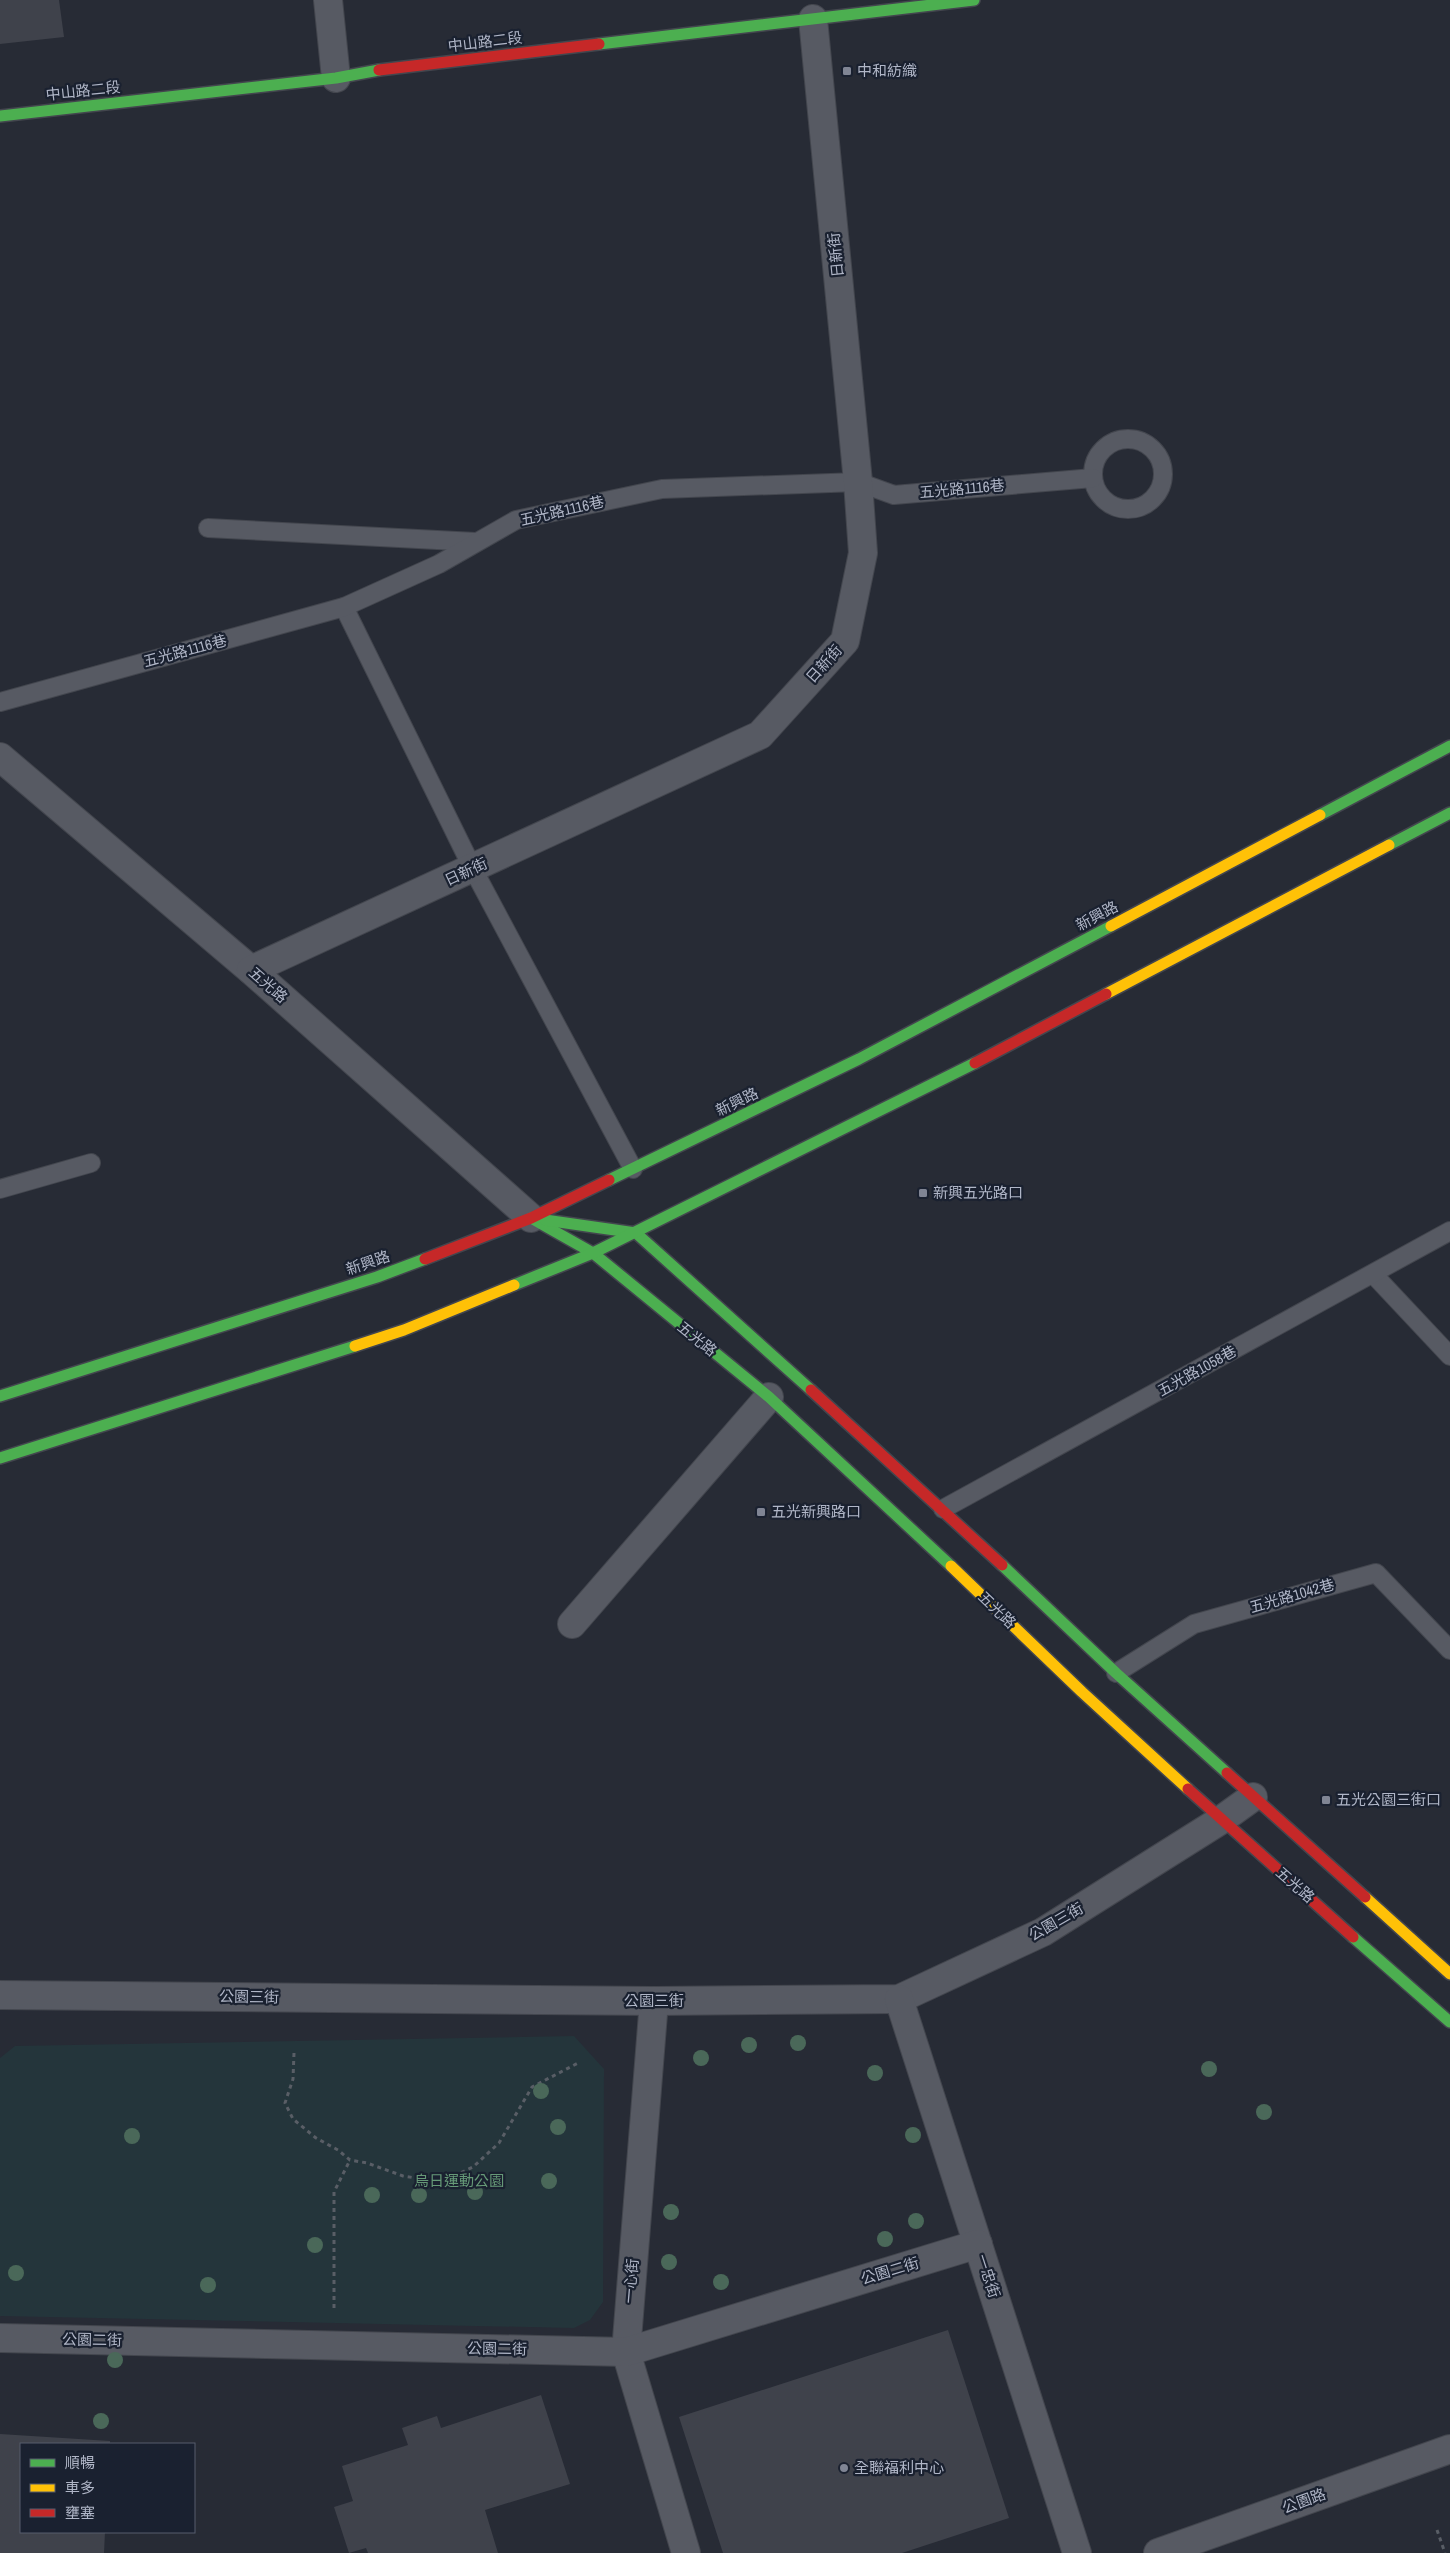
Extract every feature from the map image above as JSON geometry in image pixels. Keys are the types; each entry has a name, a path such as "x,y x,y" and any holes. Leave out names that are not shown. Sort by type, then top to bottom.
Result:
{"main road":[{"name":"中山路二段","path":"0,116 336,78 392,68 974,0"},
{"name":"新興路","path":"0,1396 376,1277 530,1218 858,1059 1450,746"},
{"path":"0,1458 404,1330 593,1253 942,1081 1450,814"},
{"path":"530,1218 636,1233 943,1510 1116,1673 1450,1974"},
{"name":"五光路","path":"530,1218 593,1253 769,1397 912,1528 1082,1692 1221,1820 1450,2022"}],"street":[{"path":"328,0 336,78"},
{"name":"日新街","path":"251,970 760,736 845,641 863,553 858,482 813,20"},
{"name":"五光路","path":"0,757 251,970 530,1218"},
{"path":"572,1624 769,1397"},
{"name":"公園三街","path":"0,1995 654,2001 899,1999 1043,1932 1221,1820 1253,1797"},
{"name":"一忠街","path":"899,1999 1077,2553"},
{"name":"一心街","path":"654,2001 626,2352 686,2553"},
{"name":"公園二街","path":"0,2338 626,2352 978,2244"},
{"name":"公園路","path":"1158,2553 1450,2449"}],"lane":[{"path":"1131,439 1146,443 1158,454 1164,468 1163,483 1156,497 1144,506 1131,510 1118,508 1105,501 1097,491 1093,478 1094,466 1099,455 1107,445 1118,440 1131,439"},
{"name":"五光路1116巷","path":"0,702 344,607 439,564 516,520 662,489 858,482 894,495 1093,478"},
{"path":"208,528 476,542"},
{"path":"344,607 473,869 633,1169"},
{"path":"0,1189 92,1163"},
{"name":"五光路1058巷","path":"943,1510 1450,1231"},
{"path":"1373,1274 1450,1356"},
{"name":"五光路1042巷","path":"1116,1673 1194,1624 1376,1573 1450,1650"}],"path":[{"path":"294,2053 293,2079 285,2104 293,2119 316,2138 338,2150 350,2160 367,2163 403,2176 441,2182 473,2167 499,2143 532,2088 580,2062"},
{"path":"334,2308 334,2192 350,2160"},
{"path":"1437,2530 1444,2553"}],"green space":[{"name":"烏日運動公園","path":"574,2036 604,2069 603,2302 590,2320 574,2328 0,2316 0,2058 15,2046"}],"building":[{"path":"0,0 59,0 64,37 0,44"},
{"name":"全聯福利中心","path":"948,2330 1009,2518 902,2553 723,2553 679,2417"},
{"path":"541,2395 570,2484 485,2510 498,2553 368,2553 366,2548 349,2553 334,2507 353,2501 342,2466 408,2445 402,2428 437,2416 441,2428"},
{"path":"0,2434 110,2441 110,2443 20,2443 20,2533 105,2533 104,2553 0,2553"}],"traffic: fast":[{"path":"599,44 974,0"},
{"path":"0,116 336,78 379,70"},
{"path":"1320,815 1450,746"},
{"path":"1389,845 1450,813"},
{"path":"609,1180 859,1059 1111,926"},
{"path":"514,1285 593,1253 975,1063"},
{"path":"531,1218 593,1253 769,1397 951,1566"},
{"path":"545,1220 636,1233 811,1390"},
{"path":"0,1396 377,1277 425,1259"},
{"path":"0,1458 355,1346"},
{"path":"1002,1565 1116,1673 1227,1773"},
{"path":"1353,1937 1450,2022"}],"traffic: slow":[{"path":"1111,926 1320,815"},
{"path":"1106,994 1389,845"},
{"path":"355,1346 404,1330 514,1285"},
{"path":"951,1566 1082,1692 1188,1789"},
{"path":"1365,1897 1450,1974"}],"traffic: jam":[{"path":"379,70 599,44"},
{"path":"975,1063 1106,994"},
{"path":"425,1259 531,1218 609,1180"},
{"path":"811,1390 1002,1565"},
{"path":"1227,1773 1365,1897"},
{"path":"1188,1789 1353,1937"}],"place":[{"name":"中和紡織","path":"847,71"},
{"name":"新興五光路口","path":"923,1193"},
{"name":"五光新興路口","path":"761,1512"},
{"name":"五光公園三街口","path":"1326,1800"},
{"name":"全聯福利中心","path":"844,2468"}]}
